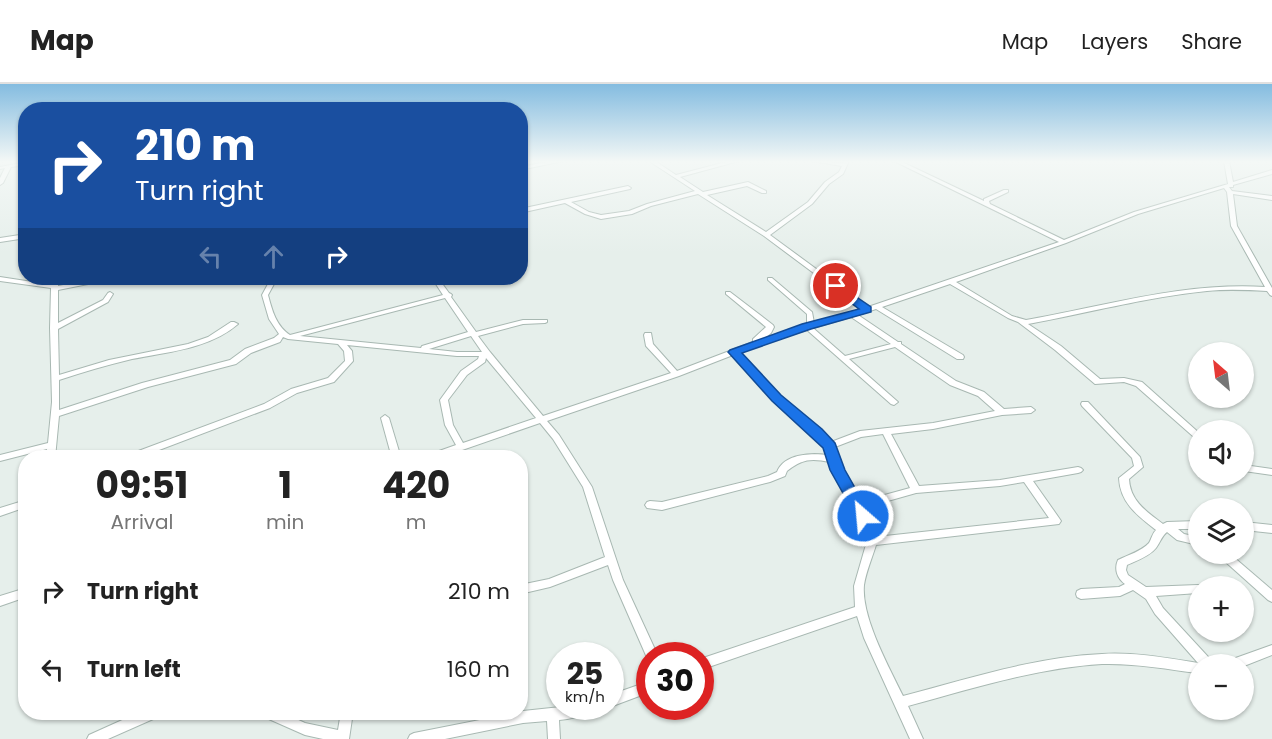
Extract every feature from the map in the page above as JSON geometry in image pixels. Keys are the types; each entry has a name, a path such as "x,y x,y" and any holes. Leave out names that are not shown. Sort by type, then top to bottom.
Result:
{"street":[{"path":"528,209 611,192"},
{"path":"566,201 587,213 602,217 630,213 649,205 708,192"},
{"path":"766,235 810,203 820,192"},
{"path":"961,192 1064,242"},
{"path":"987,204 986,200 989,197 1004,192"},
{"path":"452,450 809,326 877,307 1064,242 1136,213 1216,192"},
{"path":"1229,192 1234,226 1271,292"},
{"path":"1244,192 1272,198"},
{"path":"701,193 766,235 867,310"},
{"path":"0,240 18,237"},
{"path":"1263,277 1272,278"},
{"path":"0,279 18,282"},
{"path":"770,279 810,313 809,326"},
{"path":"950,281 1021,322 1058,348 1098,382 1124,380 1139,384 1188,427"},
{"path":"37,285 55,288 71,285"},
{"path":"270,285 265,295 268,308 285,336"},
{"path":"441,285 485,354 542,418 588,487 629,606 646,642"},
{"path":"1021,322 1193,291 1255,287 1271,292"},
{"path":"52,450 56,414 55,288"},
{"path":"728,293 770,327 746,348"},
{"path":"54,328 106,301 110,294"},
{"path":"56,414 145,385 233,362 248,351 285,336 449,295"},
{"path":"877,307 960,357"},
{"path":"852,314 953,383 986,397 1002,412"},
{"path":"418,349 523,322 545,321"},
{"path":"56,379 82,369 114,361 196,345 214,338 234,324"},
{"path":"809,326 894,402"},
{"path":"648,335 649,344 676,374"},
{"path":"285,336 457,354 485,354"},
{"path":"149,450 267,406 294,391 331,380 350,361 348,351 341,343"},
{"path":"845,358 898,344"},
{"path":"734,352 777,398 830,446 833,459 870,526 872,541 859,586 861,610 870,638 917,739"},
{"path":"461,447 449,425 444,400 464,373 482,360 485,354"},
{"path":"1085,404 1136,457 1139,467 1124,478 1128,499 1165,528 1188,539"},
{"path":"830,446 860,434 939,425 1002,412 1030,410"},
{"path":"385,418 395,450"},
{"path":"885,431 916,490"},
{"path":"32,450 52,445"},
{"path":"0,458 18,454"},
{"path":"651,505 662,506 770,479 782,474 782,470 794,460 811,456 833,459"},
{"path":"1254,469 1272,472"},
{"path":"857,506 916,490 1027,479 1078,470"},
{"path":"872,541 1056,521 1027,479"},
{"path":"0,512 18,506"},
{"path":"1188,526 1165,528 1146,551 1122,563 1121,570 1124,578 1145,592 1198,654"},
{"path":"1254,527 1272,529"},
{"path":"528,588 612,559"},
{"path":"1235,564 1272,597"},
{"path":"1081,594 1120,591 1134,585"},
{"path":"1145,592 1188,590"},
{"path":"0,601 18,595"},
{"path":"714,660 861,610"},
{"path":"1254,657 1272,650"},
{"path":"901,702 964,686 1090,660 1125,659 1188,667"},
{"path":"528,716 546,715"},
{"path":"93,739 137,720"},
{"path":"284,720 305,729 343,738 346,720"},
{"path":"414,739 508,720"},
{"path":"553,720 554,739"}],"route":[{"path":"836,286 867,310 807,326 734,352 777,398 830,446 837,470 850,489 863,516"}]}
